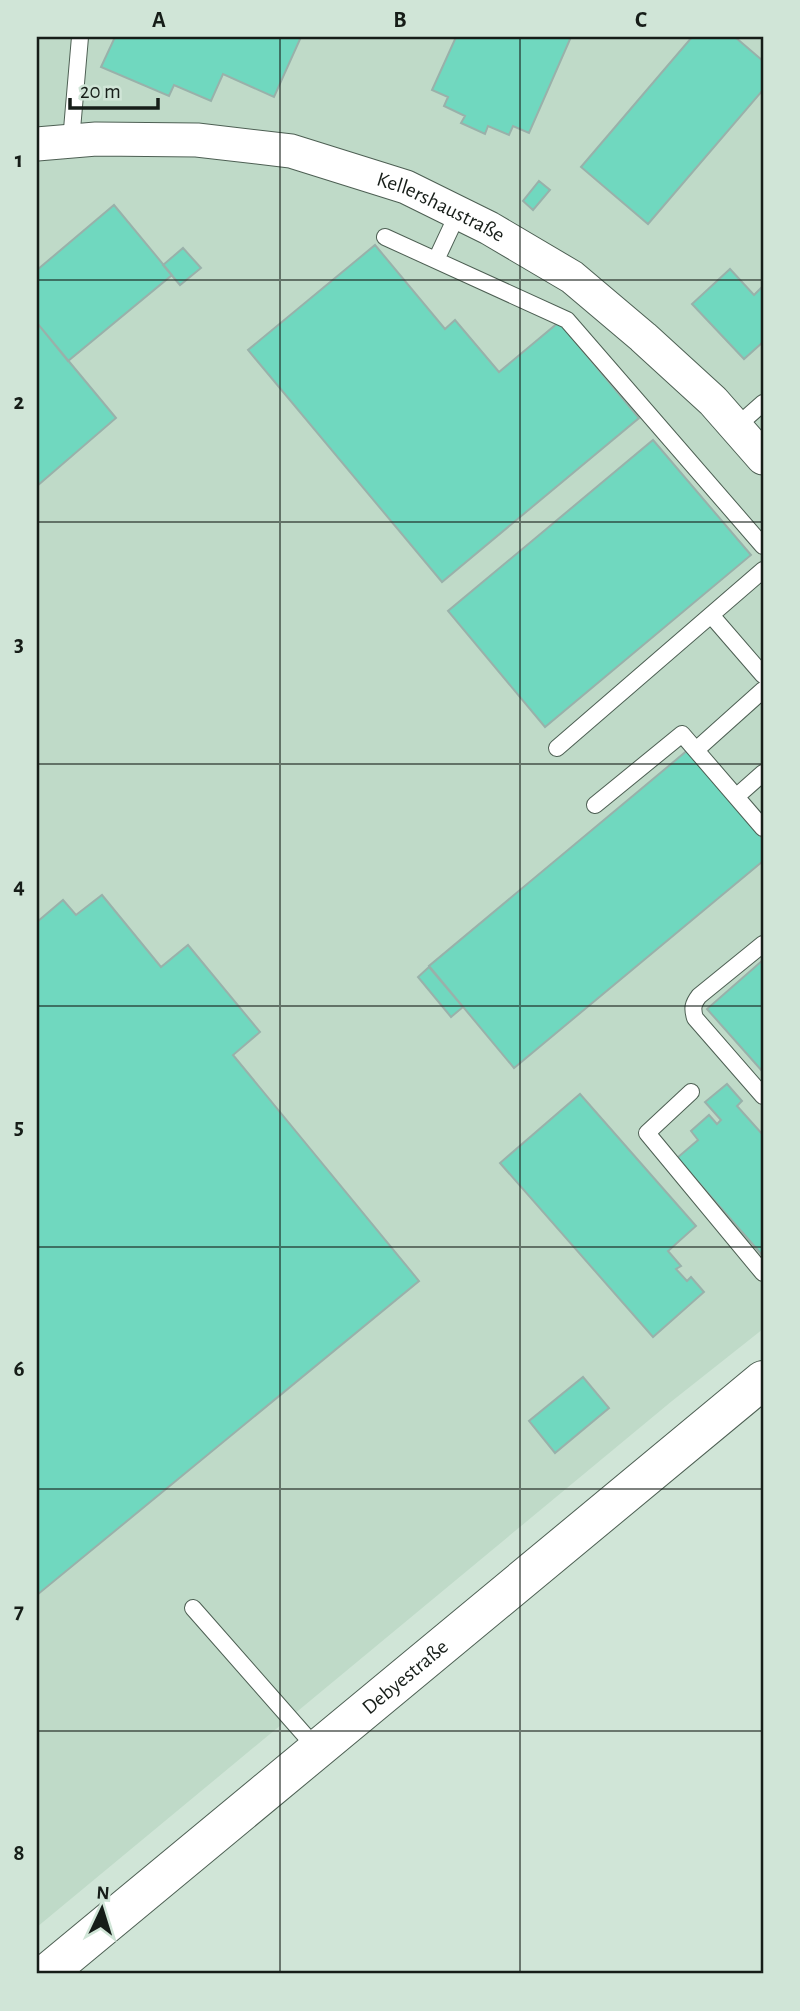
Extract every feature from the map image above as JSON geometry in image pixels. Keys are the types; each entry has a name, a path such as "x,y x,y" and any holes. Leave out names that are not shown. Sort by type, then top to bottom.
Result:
{"main road":[{"name":"Debyestraße","path":"46,1974 763,1380"}],"street":[{"name":"Kellershaustraße","path":"37,144 96,139 197,140 291,151 406,187 489,228 572,277 643,337 737,426 763,458"}],"lane":[{"path":"71,141 80,37"},
{"path":"436,260 458,213"},
{"path":"385,237 567,320 763,546"},
{"path":"737,426 763,402"},
{"path":"557,748 763,570"},
{"path":"711,615 763,675"},
{"path":"696,750 763,690"},
{"path":"596,804 682,734 763,828"},
{"path":"737,796 763,773"},
{"path":"763,944 693,1003 695,1018 763,1096"},
{"path":"691,1093 647,1133 763,1273"},
{"path":"193,1608 317,1749"}],"shaded area":[{"path":"37,37 763,37 763,1329 672,1401 37,1927"}],"building":[{"path":"115,37 301,37 274,97 223,74 211,101 174,85 169,96 101,67"},
{"path":"456,37 571,37 529,133 513,126 509,135 488,126 485,134 461,123 465,116 444,106 448,97 432,90"},
{"path":"692,37 735,37 763,61 763,90 648,224 581,167"},
{"path":"539,181 550,190 533,210 523,201"},
{"path":"114,205 172,275 68,361 37,323 37,270"},
{"path":"375,245 445,329 455,320 499,372 559,322 639,418 442,582 248,350"},
{"path":"183,248 201,268 180,285 163,265"},
{"path":"730,269 754,295 763,286 763,342 744,359 692,304"},
{"path":"37,323 116,418 37,486"},
{"path":"653,440 751,555 545,727 448,611"},
{"path":"689,749 763,839 763,861 514,1068 429,966"},
{"path":"102,895 161,967 188,945 260,1032 233,1055 419,1281 37,1595 37,922 63,900 76,915"},
{"path":"763,960 763,1072 707,1009"},
{"path":"429,967 463,1007 451,1017 418,977"},
{"path":"727,1084 742,1101 737,1106 763,1135 763,1256 677,1158 698,1140 691,1131 709,1115 717,1124 721,1120 705,1102"},
{"path":"580,1094 696,1226 668,1251 681,1266 676,1269 687,1281 691,1277 704,1292 653,1337 500,1163"},
{"path":"583,1377 609,1408 555,1453 529,1421"}]}
